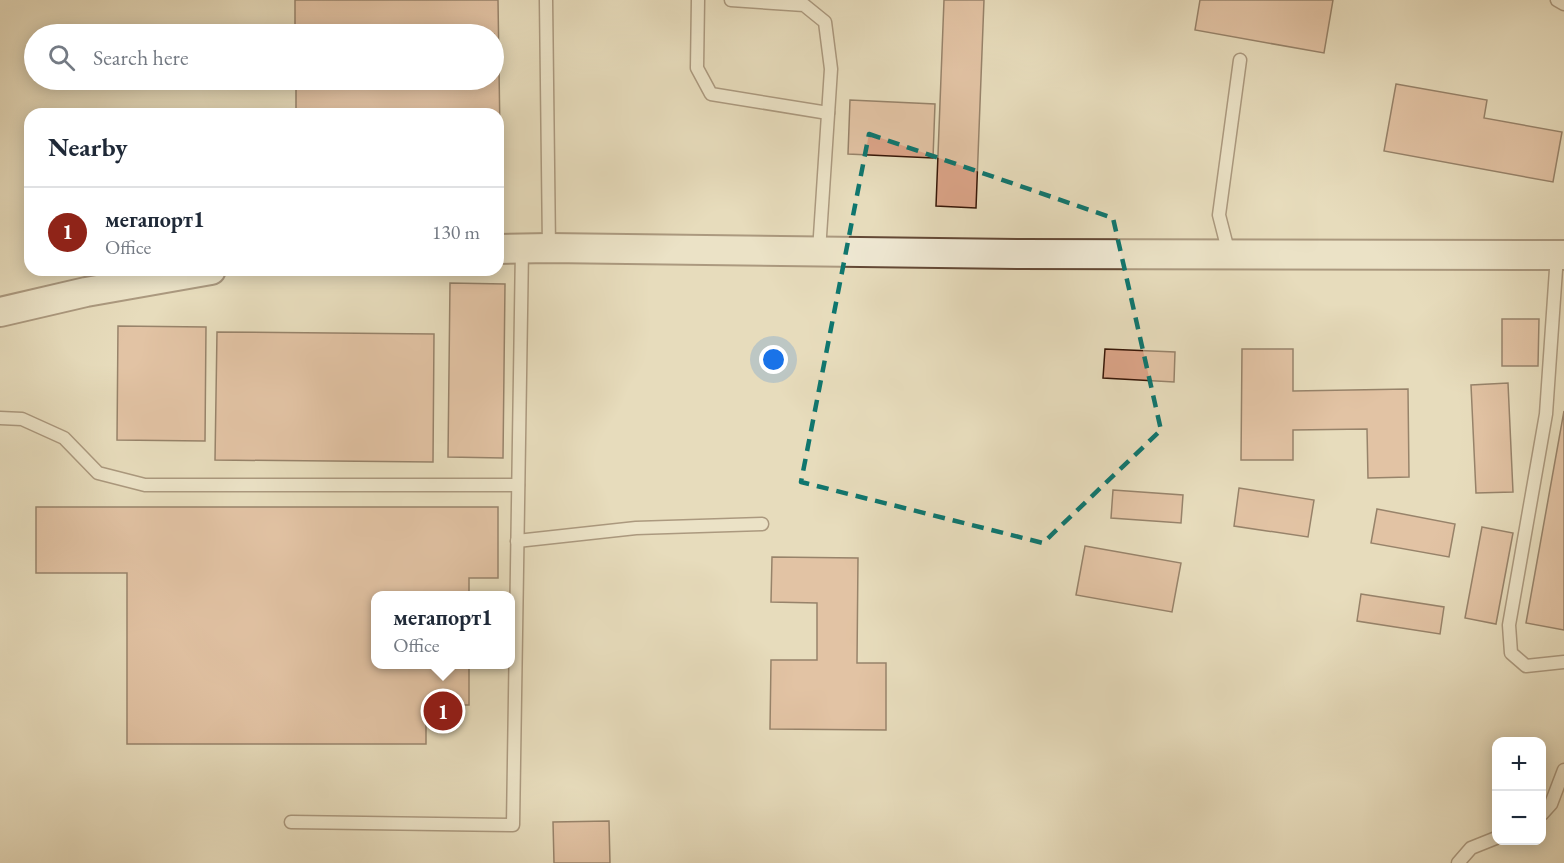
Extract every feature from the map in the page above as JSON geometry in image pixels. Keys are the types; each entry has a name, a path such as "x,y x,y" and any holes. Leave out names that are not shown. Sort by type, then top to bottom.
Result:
{"street":[{"path":"523,248 1017,254 1561,255"},
{"path":"0,312 86,292 177,276"}],"lane":[{"path":"291,822 513,825 523,248 546,0"},
{"path":"698,0 697,68 711,94 828,113"},
{"path":"731,0 804,5 825,22 831,69 819,251"},
{"path":"1557,0 1564,4"},
{"path":"1229,254 1219,215 1240,60"},
{"path":"1561,255 1546,414 1509,625 1511,653 1526,666 1564,662"},
{"path":"0,418 22,419 63,438 98,473 145,485 518,485"},
{"path":"517,541 636,528 762,524"},
{"path":"1546,810 1551,804 1564,770"},
{"path":"1458,863 1471,848 1492,840"}],"highlighted area":[{"path":"869,134 1113,218 1161,430 1043,543 801,482"}],"building":[{"path":"295,0 498,0 498,24 295,24"},
{"path":"944,0 984,0 976,208 936,206"},
{"path":"1200,0 1333,0 1324,53 1195,30"},
{"path":"1396,84 1487,100 1484,118 1562,132 1553,182 1384,151"},
{"path":"296,90 499,90 500,108 296,108"},
{"path":"850,100 935,104 933,158 848,154"},
{"path":"450,283 505,284 503,458 448,457"},
{"path":"1502,319 1539,319 1538,366 1502,366"},
{"path":"118,326 206,327 205,441 117,440"},
{"path":"217,332 434,334 433,462 215,460"},
{"path":"1105,349 1175,352 1174,382 1103,378"},
{"path":"1242,349 1293,349 1293,391 1408,389 1409,477 1368,478 1367,429 1293,430 1293,460 1241,460"},
{"path":"1508,383 1513,492 1476,493 1471,385"},
{"path":"1564,411 1564,630 1526,623"},
{"path":"1239,488 1314,500 1308,537 1234,526"},
{"path":"1113,490 1183,495 1181,523 1111,518"},
{"path":"36,507 498,507 498,578 469,578 469,591 371,591 371,669 469,669 469,705 426,705 426,744 127,744 127,573 36,573"},
{"path":"1377,509 1455,524 1449,557 1371,543"},
{"path":"1482,527 1513,533 1496,624 1465,618"},
{"path":"1085,546 1181,563 1172,612 1076,595"},
{"path":"772,557 858,558 857,663 886,663 886,730 770,729 771,660 817,660 817,603 771,602"},
{"path":"1361,594 1444,607 1440,634 1357,621"},
{"path":"609,821 610,863 554,863 553,822"}],"place":[{"name":"мегапорт1","path":"443,711"}]}
